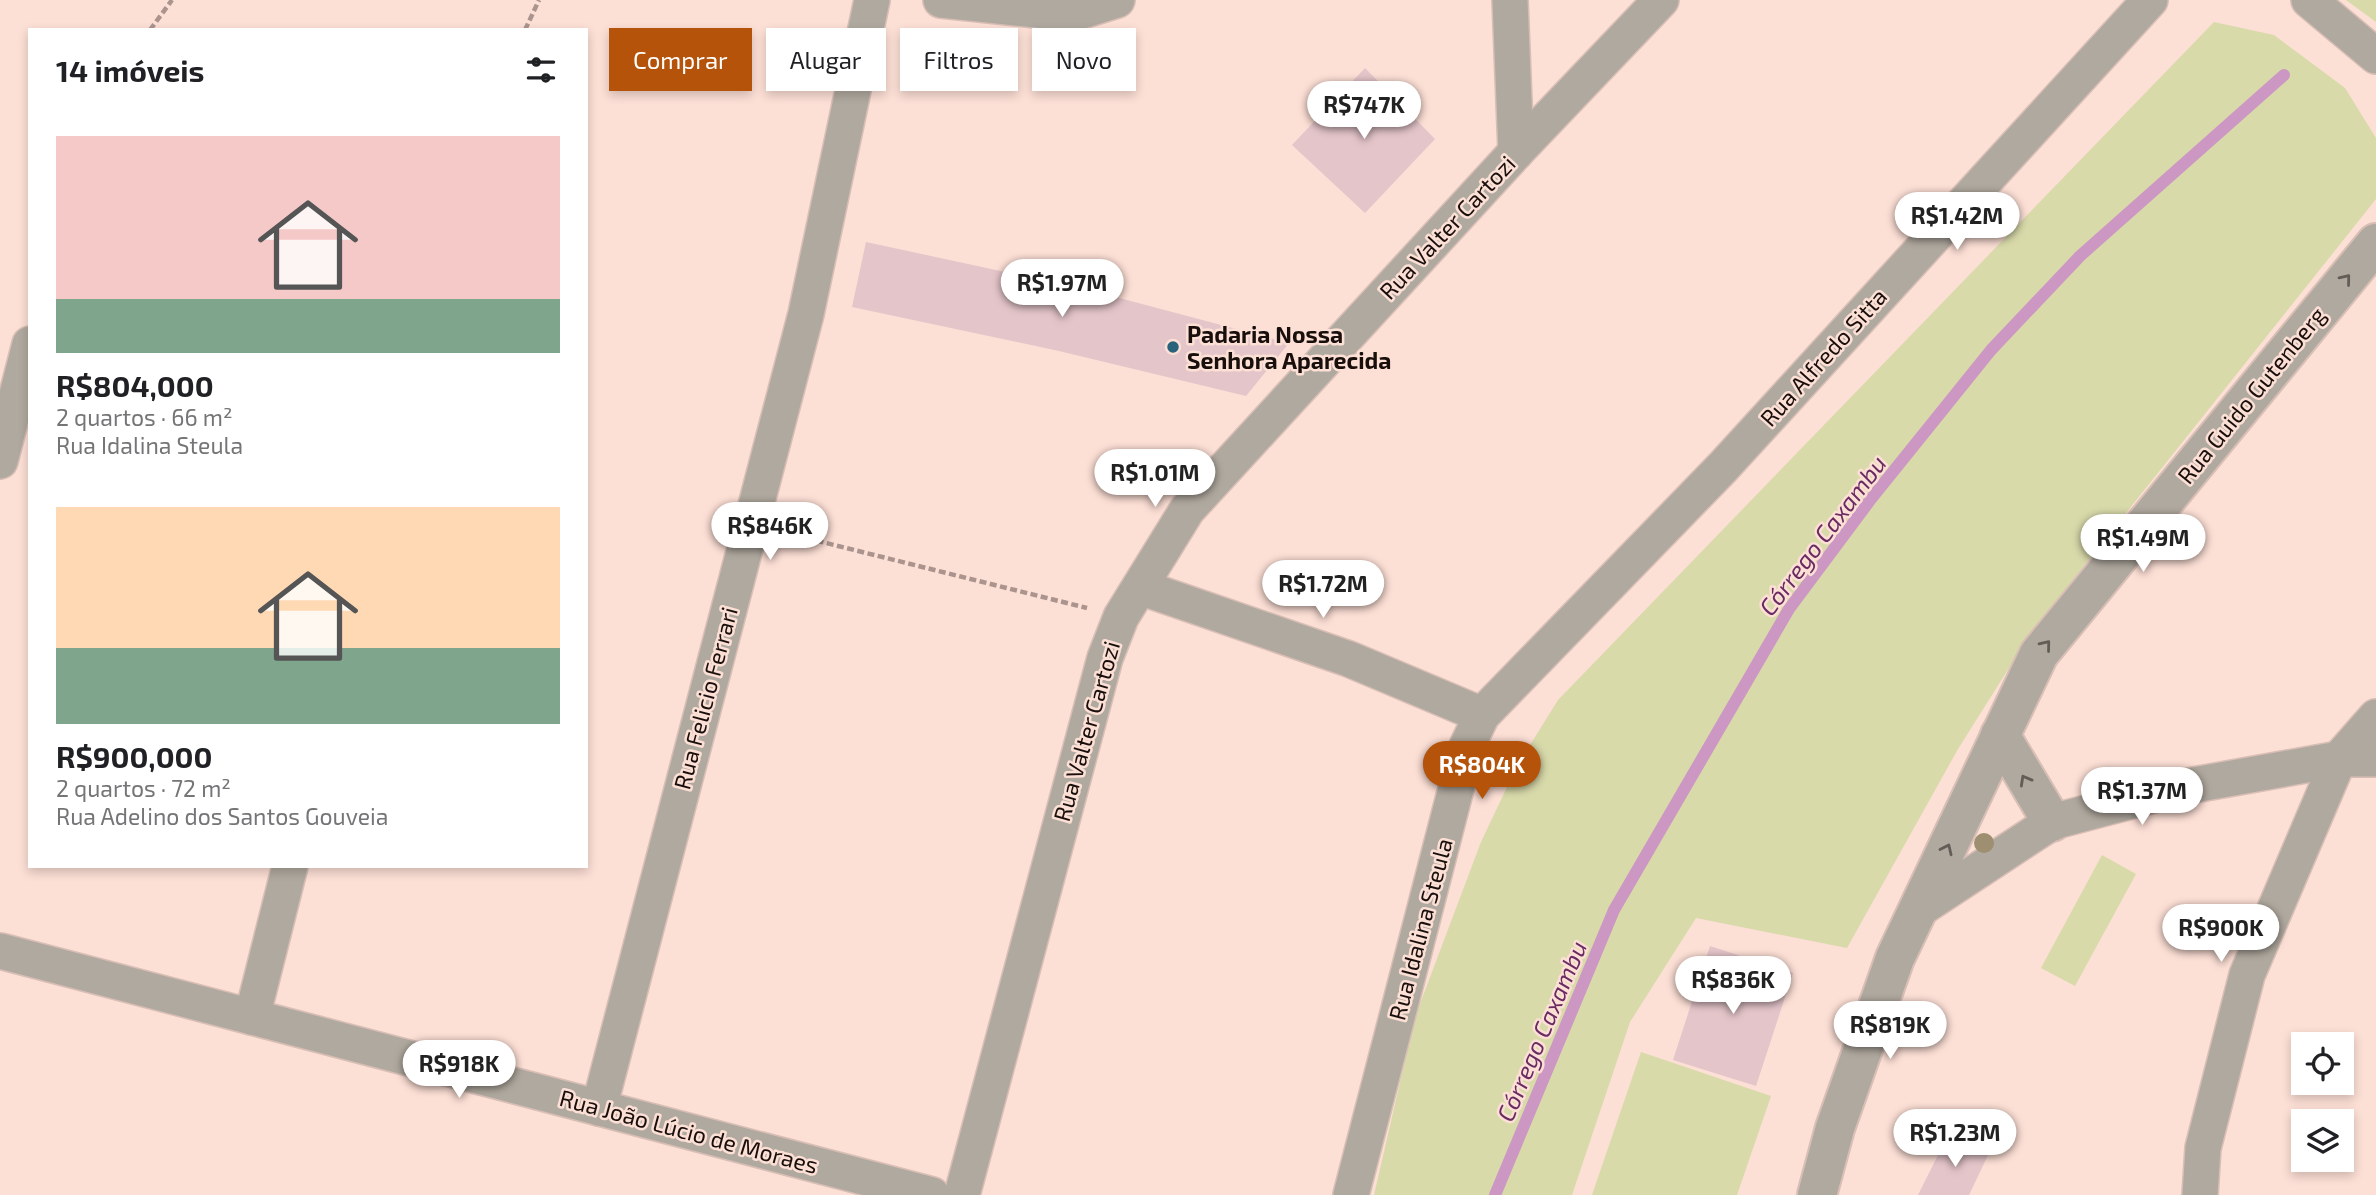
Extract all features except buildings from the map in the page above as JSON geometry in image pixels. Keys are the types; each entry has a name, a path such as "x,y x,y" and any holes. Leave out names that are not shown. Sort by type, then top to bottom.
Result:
{"street":[{"name":"Rua Felicio Ferrari","path":"599,1108 806,314 872,0"},
{"path":"942,0 1072,14 1117,0"},
{"path":"1510,0 1516,152"},
{"name":"Rua Valter Cartozi","path":"962,1195 1107,649 1121,617 1187,510 1516,152 1661,0"},
{"name":"Rua Alfredo Sitta","path":"1723,467 2150,0"},
{"path":"2309,0 2376,56"},
{"name":"Rua Guido Gutenberg","path":"1817,1195 1835,1128 1895,958 2039,654 2376,243"},
{"path":"0,461 28,352"},
{"name":"Rua Idalina Steula","path":"1351,1195 1467,746 1482,715 1723,467"},
{"path":"1140,587 1349,659 1482,715"},
{"path":"2200,1195 2203,1147 2247,975 2339,759 2376,717"},
{"path":"2000,735 2052,822"},
{"path":"1917,910 2052,822 2188,786 2339,759 2376,759"},
{"path":"252,1017 289,868"},
{"name":"Rua João Lúcio de Moraes","path":"0,951 932,1195"}],"path":[{"path":"152,28 173,0"},
{"path":"526,28 539,0"},
{"path":"751,524 1121,617"}],"green space":[{"path":"2346,0 2376,0 2376,22"},
{"path":"2214,22 2274,35 2345,88 2376,138 2376,199 2033,630 1958,749 1847,948 1696,918 1630,1022 1572,1195 1374,1195 1415,1017 1481,842 1517,766 1558,700"},
{"path":"2102,855 2136,874 2075,986 2041,968"},
{"path":"1641,1052 1771,1096 1737,1195 1592,1195"}],"waterway":[{"name":"Córrego Caxambu","path":"1495,1195 1614,910 1789,609 1871,499 1991,350 2080,256 2284,75"}],"place":[{"name":"Padaria Nossa Senhora Aparecida","path":"1173,347"}]}
